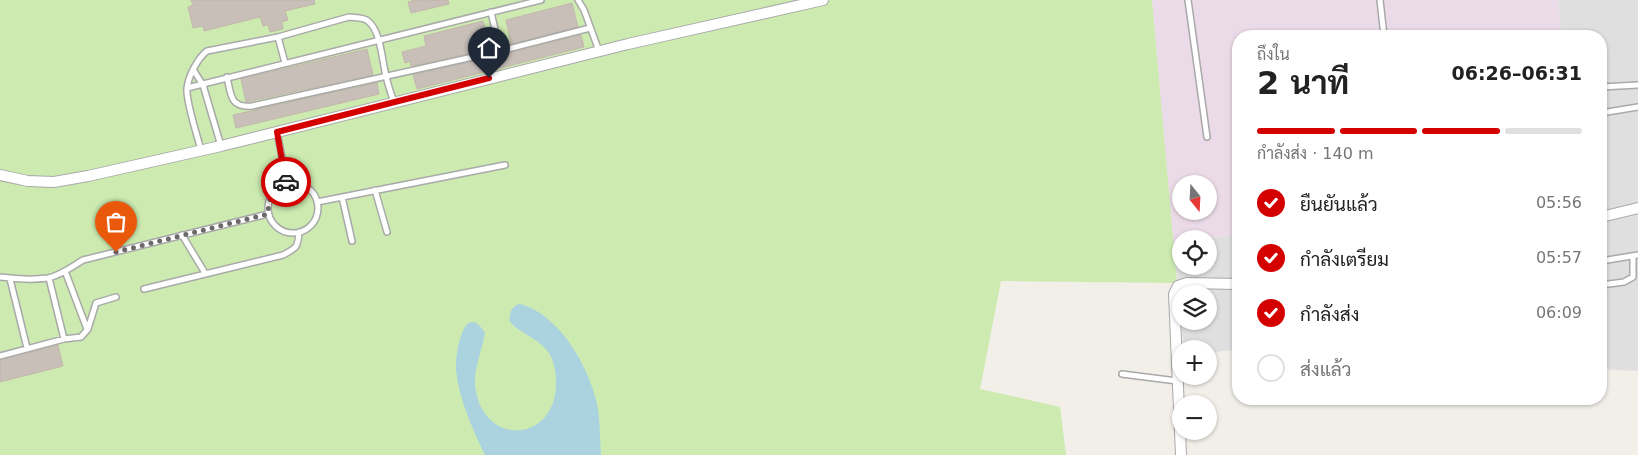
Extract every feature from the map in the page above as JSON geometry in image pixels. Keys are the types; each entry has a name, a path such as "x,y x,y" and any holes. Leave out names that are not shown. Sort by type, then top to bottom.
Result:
{"street":[{"path":"0,175 28,181 54,182 88,176 221,146 599,51 823,0"},
{"path":"1607,216 1638,208"},
{"path":"1176,340 1174,294 1178,286 1187,283 1232,284"},
{"path":"1178,385 1180,455"}],"lane":[{"path":"187,88 541,0"},
{"path":"578,0 584,10 599,51"},
{"path":"1188,0 1207,138"},
{"path":"1380,0 1383,30"},
{"path":"491,12 500,51"},
{"path":"201,150 187,88 201,56 207,51 278,37 349,17 359,18 368,21 379,40 386,77 394,103"},
{"path":"227,77 232,97 236,104 242,107 386,77 590,28"},
{"path":"278,37 285,63"},
{"path":"194,71 203,85 221,146"},
{"path":"1607,87 1638,85"},
{"path":"1607,112 1638,106"},
{"path":"277,132 287,183"},
{"path":"317,202 505,165"},
{"path":"287,183 300,184 311,190 317,202 317,215 310,226 298,232 286,232 274,225 268,214 268,201 275,190 287,183"},
{"path":"375,190 387,232"},
{"path":"342,197 352,241"},
{"path":"0,277 10,279 49,278 66,271 83,260 268,214"},
{"path":"144,289 283,255 296,248 298,232"},
{"path":"182,235 205,273"},
{"path":"1607,260 1636,256 1633,277 1624,282 1607,284"},
{"path":"66,271 88,329"},
{"path":"49,278 64,339"},
{"path":"10,279 27,348"},
{"path":"0,356 81,336 88,329 96,303 116,297"},
{"path":"1122,374 1172,380"}],"shaded area":[{"path":"1152,0 1558,0 1560,30 1232,30 1232,236 1217,237 1217,230 1172,230"},
{"path":"1558,0 1638,0 1638,371 1607,369 1607,30 1560,30"},
{"path":"1232,236 1232,350 1217,352 1217,340 1183,340 1182,330 1217,330 1217,285 1177,285 1176,275 1217,275 1217,237"}],"green space":[{"path":"0,0 1152,0 1172,230 1172,275 1176,275 1177,283 1001,281 980,389 1060,407 1066,455 0,455"}],"water":[{"path":"520,304 535,310 561,331 581,361 598,408 601,455 485,455 467,413 457,380 457,352 466,325 471,322 478,324 485,333 477,366 475,385 481,406 491,420 504,428 519,430 533,427 545,417 553,402 556,378 551,356 541,344 510,322 511,311"}],"building":[{"path":"191,0 314,0 315,4 285,11 288,20 282,22 283,29 270,32 268,25 263,26 260,17 204,31 203,26 193,28 188,7 193,5"},
{"path":"415,0 448,0 449,4 411,13 408,2"},
{"path":"572,3 578,27 511,44 506,20"},
{"path":"483,21 490,49 411,66 410,61 405,63 402,52 426,46 424,36"},
{"path":"581,35 584,47 417,89 413,75 501,55"},
{"path":"367,49 373,75 246,102 241,79"},
{"path":"377,83 379,94 236,128 233,115"},
{"path":"58,345 63,366 0,382 0,360"}],"way so far":[{"path":"116,252 268,214 268,201 275,190 286,182"}],"route":[{"path":"286,182 277,132 489,78"}]}
